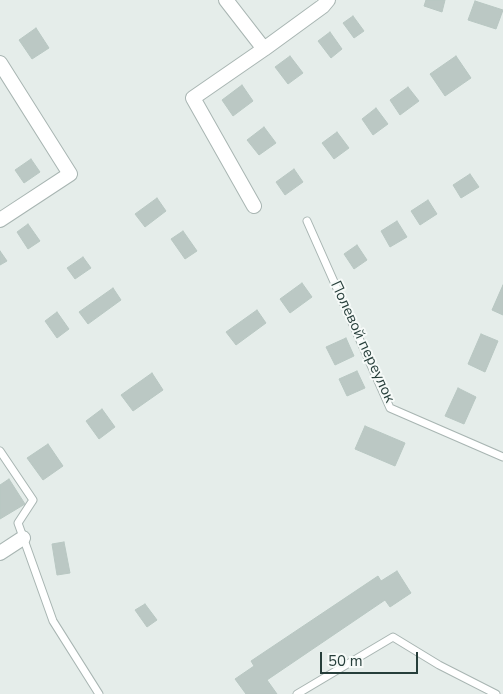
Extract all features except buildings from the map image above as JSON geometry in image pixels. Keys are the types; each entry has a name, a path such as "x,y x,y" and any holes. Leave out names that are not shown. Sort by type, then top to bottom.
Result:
{"street":[{"path":"226,0 264,50"},
{"path":"254,206 193,98 264,50 323,6 328,0"},
{"path":"0,63 70,174 0,220"},
{"path":"0,553 23,538"}],"lane":[{"name":"Полевой переулок","path":"307,221 390,408 503,457"},
{"path":"0,451 33,500 18,523 53,622 99,694"},
{"path":"297,694 393,637 439,665 496,694"}]}
